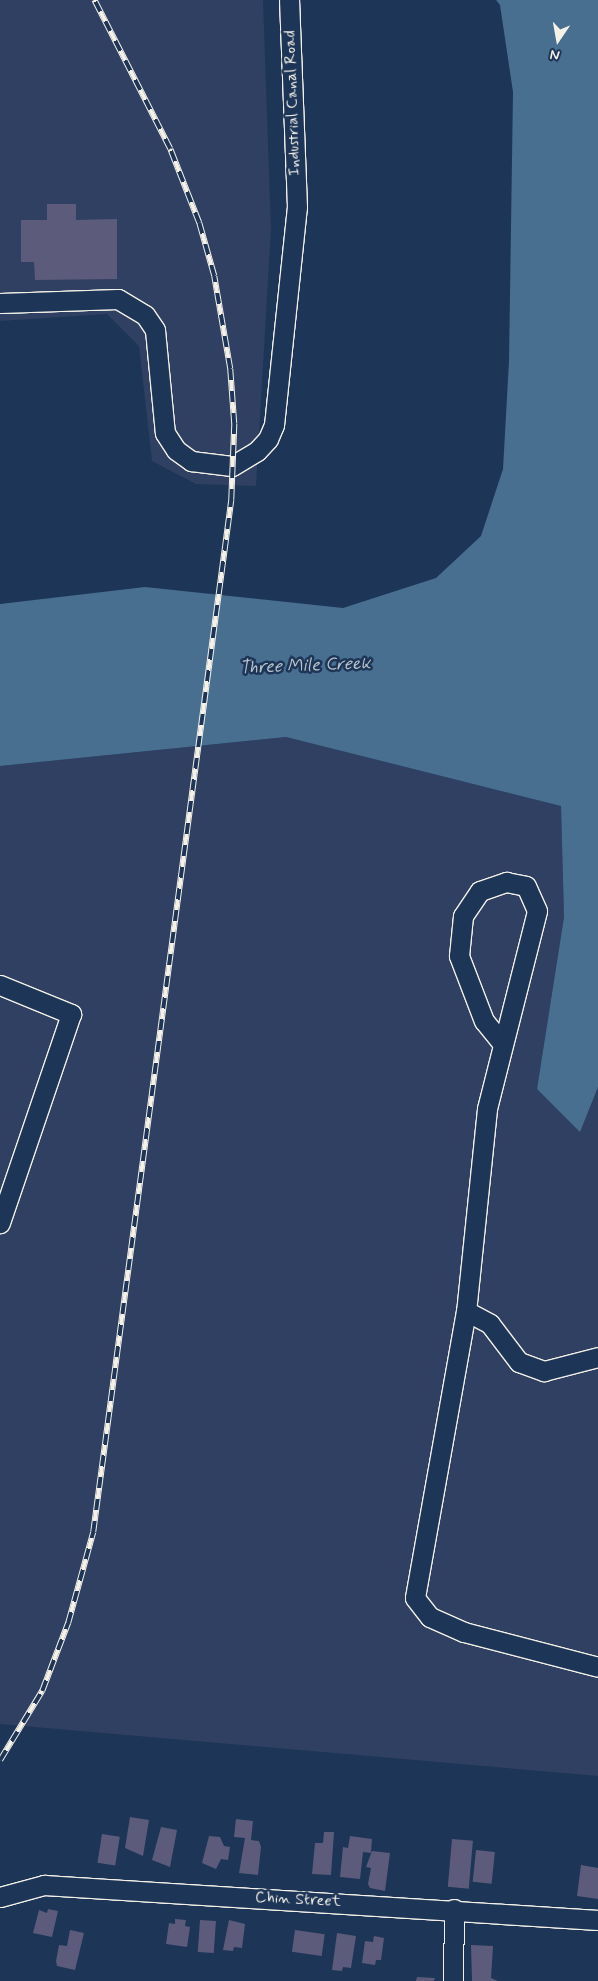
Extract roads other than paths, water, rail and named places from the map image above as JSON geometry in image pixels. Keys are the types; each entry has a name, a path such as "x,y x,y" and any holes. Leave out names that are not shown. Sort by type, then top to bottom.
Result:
{"street":[{"name":"Industrial Canal Road","path":"0,303 118,299 145,315 155,330 164,433 176,450 190,461 232,466 257,451 274,424 297,207 289,0"},
{"path":"502,1043 484,1021 459,956 463,916 480,891 506,882 526,886 537,911 502,1043 487,1109 466,1312 415,1598 430,1616 464,1632 598,1667"},
{"path":"0,985 71,1014 0,1223"},
{"path":"466,1312 490,1324 519,1362 544,1371 598,1357"},
{"name":"Chin Street","path":"0,1897 44,1885 454,1909 598,1920"},
{"path":"453,1981 454,1909"}],"water":[{"name":"Three Mile Creek","path":"496,0 598,0 598,1087 580,1132 537,1089 564,917 561,806 286,737 0,766 0,604 145,587 343,608 436,578 481,536 503,469 509,361 513,92 500,5"}],"railway":[{"path":"0,1760 42,1691 68,1623 93,1532 231,500 234,424 230,369 214,276 199,223 170,149 94,0"}]}
